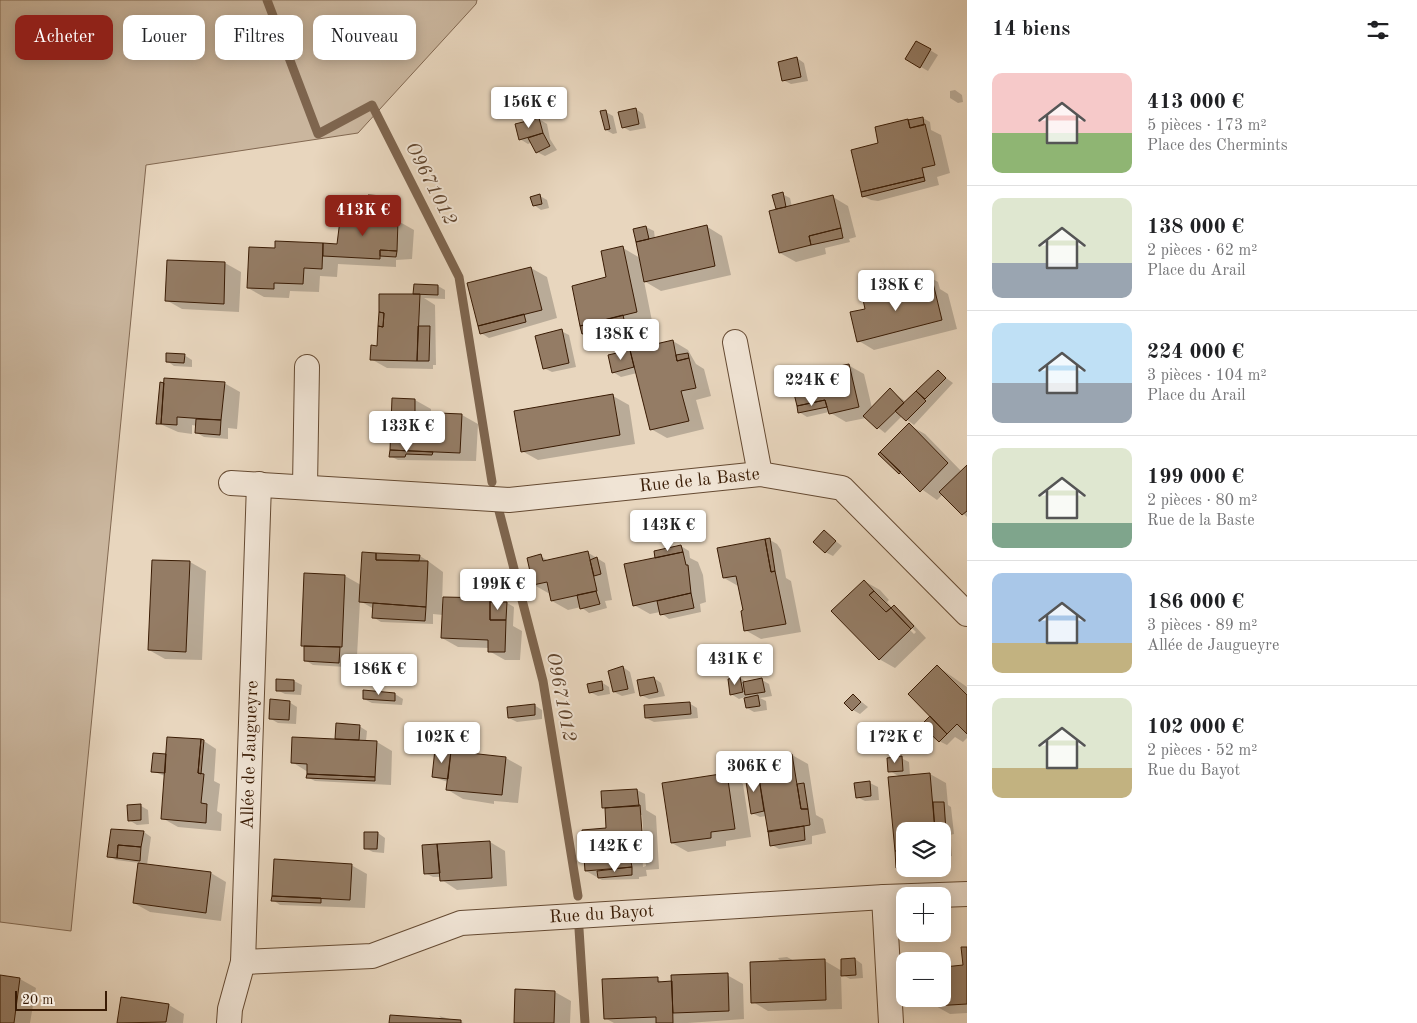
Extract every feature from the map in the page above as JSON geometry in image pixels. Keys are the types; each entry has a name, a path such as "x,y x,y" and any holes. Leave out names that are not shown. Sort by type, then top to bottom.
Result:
{"street":[{"path":"735,342 760,474"},
{"path":"305,486 307,367"},
{"name":"Rue de la Baste","path":"231,483 305,486 509,500 760,474 842,488 967,614"},
{"name":"Allée de Jaugueyre","path":"229,1023 230,1009 243,962 259,484"},
{"name":"Rue du Bayot","path":"243,962 372,956 461,923 884,896 967,894"},
{"path":"884,896 891,1023"}],"shaded area":[{"path":"0,0 477,0 476,4 358,133 146,165 71,931 0,922"}],"building":[{"path":"916,41 931,49 920,68 905,59"},
{"path":"797,57 801,77 782,81 778,62"},
{"path":"636,108 639,124 622,128 618,112"},
{"path":"606,110 610,129 605,130 600,111"},
{"path":"923,117 924,125 910,128 908,120"},
{"path":"539,118 543,133 519,140 515,124"},
{"path":"908,119 910,128 925,124 935,165 922,168 924,177 861,192 851,150 878,143 875,127"},
{"path":"543,133 550,146 536,153 528,138"},
{"path":"924,177 925,181 862,197 861,192"},
{"path":"783,192 786,207 776,209 772,195"},
{"path":"540,194 542,204 533,206 530,197"},
{"path":"368,195 384,196 383,215 367,214"},
{"path":"833,195 841,228 809,236 811,245 779,253 769,211"},
{"path":"341,212 383,215 382,219 398,220 397,251 380,250 380,259 323,256 323,243 337,244"},
{"path":"707,225 715,266 644,282 636,242"},
{"path":"646,226 649,239 636,242 633,229"},
{"path":"841,228 843,238 811,245 809,236"},
{"path":"275,241 323,243 322,269 304,268 303,284 274,283 274,289 247,288 249,247 275,248"},
{"path":"623,246 637,312 580,326 572,286 606,277 601,251"},
{"path":"380,250 397,251 396,257 380,256"},
{"path":"167,260 225,262 224,304 165,301"},
{"path":"531,267 542,310 478,326 467,283"},
{"path":"931,276 933,283 882,297 880,290"},
{"path":"933,283 942,320 857,342 850,312 865,309 862,295 880,290 882,297"},
{"path":"414,284 438,285 438,295 413,294"},
{"path":"379,294 420,294 417,361 370,360 371,345 377,346 378,326 383,327 384,313 379,312"},
{"path":"379,312 384,313 383,327 378,326"},
{"path":"524,314 526,322 480,334 478,326"},
{"path":"623,315 625,324 582,334 580,326"},
{"path":"418,326 430,326 429,361 417,361"},
{"path":"562,329 569,363 543,369 535,336"},
{"path":"673,340 677,361 689,358 696,388 681,391 689,421 650,430 630,350"},
{"path":"630,350 634,367 612,373 608,355"},
{"path":"166,353 185,354 184,363 166,362"},
{"path":"688,353 689,358 677,361 676,355"},
{"path":"849,364 859,407 829,414 825,400 797,406 790,377"},
{"path":"938,370 946,378 925,399 916,391"},
{"path":"164,378 225,382 221,420 177,417 177,425 161,424"},
{"path":"160,382 164,383 161,424 156,424"},
{"path":"890,388 904,403 877,429 863,416"},
{"path":"916,391 926,401 906,421 895,411"},
{"path":"613,394 620,435 521,452 514,411"},
{"path":"392,398 415,399 415,412 462,414 460,453 390,450"},
{"path":"825,400 827,407 798,413 797,406"},
{"path":"196,419 221,420 220,435 195,433"},
{"path":"909,423 948,463 920,492 880,452"},
{"path":"390,450 433,452 432,455 406,454 405,457 389,457"},
{"path":"880,452 901,472 899,474 878,454"},
{"path":"967,465 967,511 962,515 939,492"},
{"path":"824,530 836,541 825,553 813,542"},
{"path":"770,538 775,571 771,572 765,539"},
{"path":"765,539 771,572 775,571 786,624 744,631 741,611 743,610 736,576 723,578 717,548"},
{"path":"681,545 683,552 655,558 654,551"},
{"path":"588,551 597,591 551,601 547,582 533,585 527,558 541,554 543,561"},
{"path":"362,552 376,553 376,560 428,561 426,607 359,602"},
{"path":"683,552 686,565 688,565 691,593 633,606 624,564"},
{"path":"376,553 420,555 419,561 376,560"},
{"path":"597,557 601,574 594,576 590,560"},
{"path":"152,560 190,561 186,652 148,650"},
{"path":"304,573 345,575 342,647 301,646"},
{"path":"864,580 874,591 869,595 886,612 891,608 911,629 879,660 831,611"},
{"path":"596,591 600,604 580,609 577,595"},
{"path":"874,591 891,608 886,612 869,595"},
{"path":"691,593 694,608 660,615 657,601"},
{"path":"443,597 490,598 490,620 506,620 505,652 488,652 488,640 441,638"},
{"path":"490,602 507,602 506,620 490,620"},
{"path":"373,603 426,607 425,621 372,618"},
{"path":"894,605 914,626 911,629 891,608"},
{"path":"304,646 340,647 339,663 304,661"},
{"path":"937,665 967,695 967,734 957,724 947,734 908,694"},
{"path":"623,666 628,689 613,692 608,671"},
{"path":"654,677 658,692 640,696 637,680"},
{"path":"740,677 743,692 730,695 728,679"},
{"path":"762,678 765,692 745,695 743,682"},
{"path":"276,679 294,680 294,691 276,691"},
{"path":"602,681 603,690 589,693 587,684"},
{"path":"363,690 395,693 395,701 363,699"},
{"path":"853,694 861,702 852,711 844,703"},
{"path":"758,695 760,706 746,708 744,698"},
{"path":"270,699 290,701 289,720 269,719"},
{"path":"690,702 691,714 645,718 644,705"},
{"path":"535,704 535,715 508,718 507,707"},
{"path":"930,716 947,734 939,742 921,725"},
{"path":"336,723 360,725 359,740 335,739"},
{"path":"167,737 201,739 198,773 204,774 201,803 207,804 206,823 161,819"},
{"path":"292,737 377,741 375,777 307,774 307,764 291,763"},
{"path":"201,739 204,740 201,774 198,773"},
{"path":"435,749 451,751 448,779 432,777"},
{"path":"451,751 506,757 502,795 446,790"},
{"path":"153,753 166,754 165,773 151,772"},
{"path":"792,754 801,809 808,809 810,825 768,832 756,760"},
{"path":"902,756 903,771 888,772 887,758"},
{"path":"758,772 764,811 751,814 745,775"},
{"path":"727,773 735,829 711,832 711,838 671,843 662,783"},
{"path":"930,773 934,822 896,822 896,851 895,851 888,777"},
{"path":"307,774 375,777 375,781 306,778"},
{"path":"870,781 871,796 856,798 854,783"},
{"path":"804,783 808,809 801,809 797,784"},
{"path":"637,789 639,806 602,808 601,791"},
{"path":"933,802 944,802 945,822 934,822"},
{"path":"141,804 141,820 128,821 127,805"},
{"path":"640,805 644,860 631,862 632,867 585,871 582,830 606,828 605,808"},
{"path":"804,826 805,840 770,846 768,831"},
{"path":"111,829 144,831 141,847 118,845 117,858 107,857"},
{"path":"364,832 378,832 377,849 364,849"},
{"path":"490,841 492,878 440,881 437,844"},
{"path":"437,844 440,873 424,874 422,845"},
{"path":"118,845 141,847 140,861 117,858"},
{"path":"274,859 352,864 350,900 272,896"},
{"path":"138,863 211,872 206,913 133,903"},
{"path":"632,867 632,875 598,878 597,871"},
{"path":"272,896 321,898 321,903 271,901"},
{"path":"961,947 967,947 967,1004 951,1005 951,966 963,965"},
{"path":"855,958 856,975 841,976 841,959"},
{"path":"825,959 826,1000 751,1003 750,962"},
{"path":"728,973 729,1011 673,1013 671,975"},
{"path":"0,975 20,978 14,1023 0,1023"},
{"path":"658,977 658,982 672,981 673,1023 656,1023 656,1017 604,1019 602,979"},
{"path":"515,989 555,991 554,1023 514,1023"},
{"path":"121,997 169,1004 166,1022 117,1023"},
{"path":"390,1015 461,1020 461,1023 389,1023"}],"waterway":[{"name":"O9671012","path":"267,0 318,134 372,105 459,277 492,482"},
{"name":"O9671012","path":"498,507 543,681 578,896"},
{"name":"O9671012","path":"579,929 585,1023"}]}
